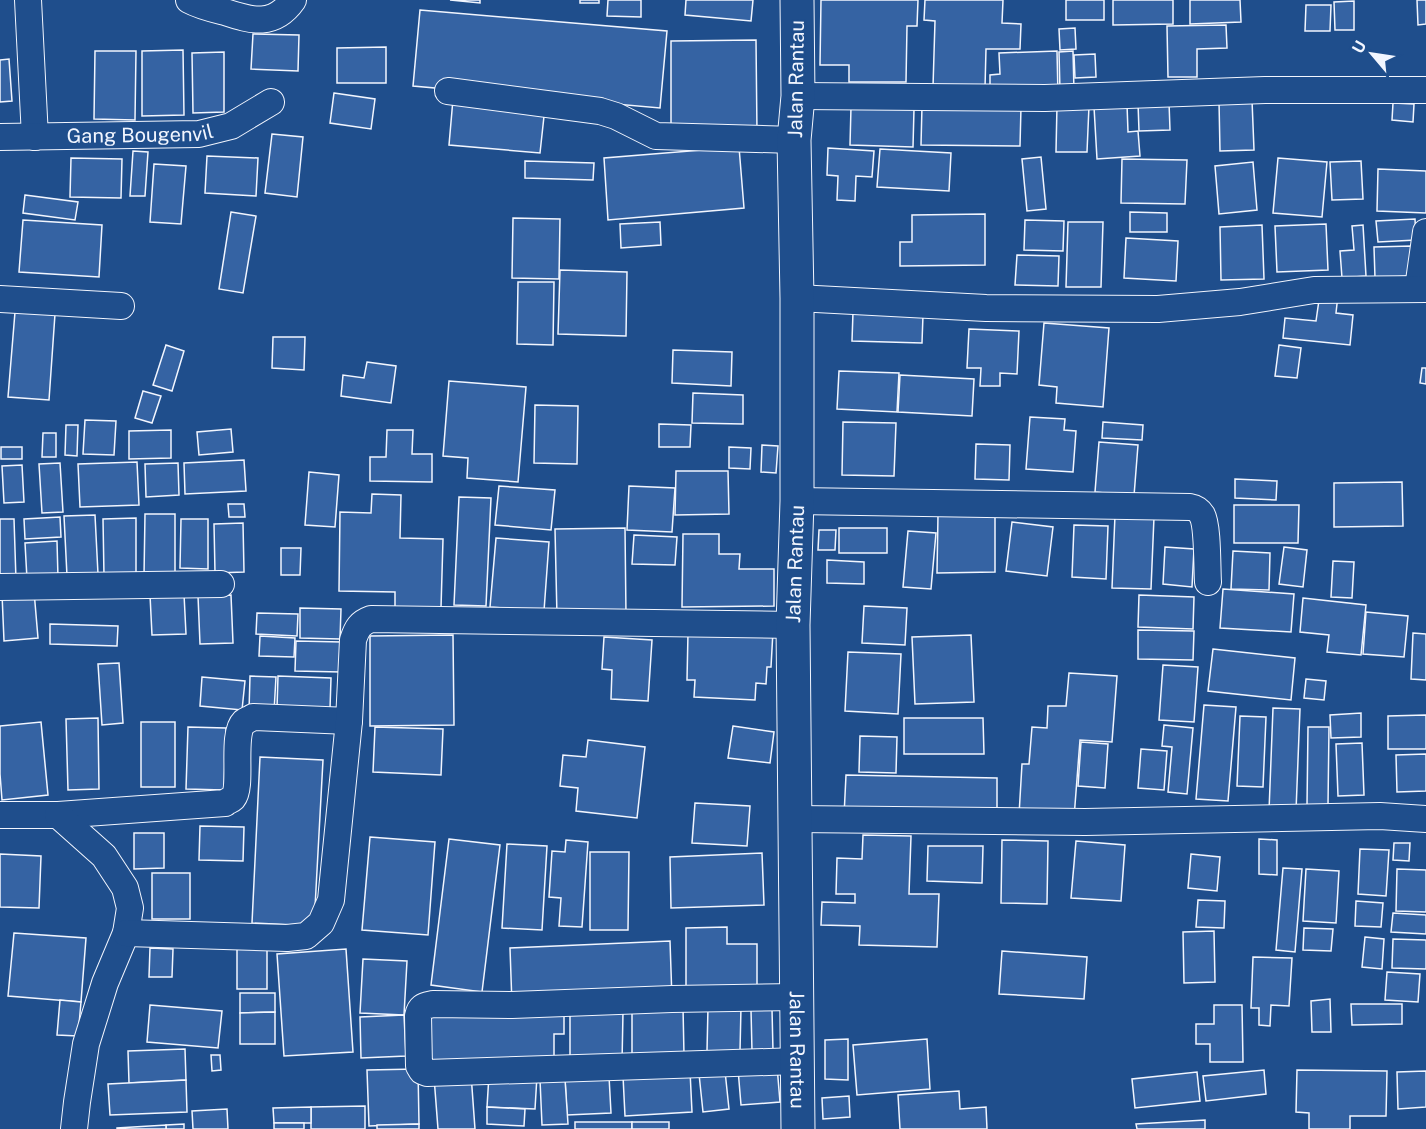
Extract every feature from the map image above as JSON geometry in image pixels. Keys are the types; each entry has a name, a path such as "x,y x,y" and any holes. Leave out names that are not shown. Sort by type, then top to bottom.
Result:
{"main road":[{"name":"Jalan Rantau","path":"797,0 798,96 794,140 797,501 793,626 798,1129"}],"street":[{"path":"28,0 35,137"},
{"path":"189,0 250,20 267,20 277,16 293,0"},
{"path":"798,96 1045,98 1265,90 1426,90"},
{"path":"448,92 600,111 627,121 656,136 794,140"},
{"name":"Gang Bougenvil","path":"0,137 199,134 231,126 271,102"},
{"path":"797,298 986,308 1158,309 1240,302 1314,290 1422,289 1426,232"},
{"path":"0,299 121,306"},
{"path":"797,501 1195,508 1201,512 1205,522 1208,582"},
{"path":"0,587 221,584"},
{"path":"126,933 286,938 306,936 321,923 331,900 349,721 353,640 357,628 363,622 371,619 793,626"},
{"path":"0,815 58,815 225,803 234,797 237,788 240,729 244,722 253,717 349,721"},
{"path":"58,815 104,856 125,888 130,908 126,933 105,983 86,1044 74,1129"},
{"path":"795,819 1086,822 1380,816 1426,819"},
{"path":"796,998 672,999 512,1005 433,1004 420,1008 418,1016 419,1066 427,1073 797,1061"}],"building":[{"path":"450,0 480,0 480,3"},
{"path":"580,0 599,0 599,3 580,3"},
{"path":"608,0 641,0 641,17 607,16"},
{"path":"686,0 753,0 751,21 685,15"},
{"path":"821,0 918,0 917,26 907,26 906,82 849,82 849,65 820,65"},
{"path":"925,0 1003,0 1002,23 1021,24 1020,49 986,49 985,88 933,87 935,21 924,20"},
{"path":"1066,0 1104,0 1104,20 1066,20"},
{"path":"1113,0 1173,0 1173,24 1113,25"},
{"path":"1190,0 1240,0 1241,22 1190,24"},
{"path":"1417,0 1426,0 1426,24 1418,25"},
{"path":"1354,1 1354,30 1335,30 1334,2"},
{"path":"1306,5 1331,5 1330,31 1305,31"},
{"path":"420,10 667,31 660,108 413,86"},
{"path":"1226,25 1227,48 1197,49 1197,77 1168,77 1167,26"},
{"path":"1075,28 1076,49 1060,50 1059,29"},
{"path":"253,34 299,35 298,71 251,69"},
{"path":"756,40 757,133 671,134 671,41"},
{"path":"386,47 386,83 337,83 337,48"},
{"path":"183,50 184,115 142,116 142,51"},
{"path":"95,51 136,51 135,120 94,119"},
{"path":"1057,51 1058,95 990,92 990,75 1000,74 999,53"},
{"path":"1073,51 1074,91 1060,91 1059,52"},
{"path":"224,52 224,112 193,113 192,53"},
{"path":"1095,54 1096,77 1075,78 1074,55"},
{"path":"9,59 12,101 0,102 0,60"},
{"path":"334,93 375,99 371,129 330,123"},
{"path":"453,99 545,107 540,153 449,145"},
{"path":"1252,100 1254,150 1220,151 1219,101"},
{"path":"1169,102 1170,130 1139,131 1138,103"},
{"path":"1393,103 1414,104 1413,122 1392,120"},
{"path":"1127,104 1128,132 1138,131 1140,156 1097,159 1094,107"},
{"path":"1057,105 1089,106 1087,152 1056,152"},
{"path":"922,106 1021,107 1020,146 921,145"},
{"path":"851,107 914,109 913,147 850,145"},
{"path":"272,134 303,137 297,197 265,193"},
{"path":"739,147 744,208 608,220 604,158"},
{"path":"828,148 874,151 872,177 856,176 855,201 837,200 838,176 827,175"},
{"path":"880,149 951,153 949,191 877,187"},
{"path":"133,151 148,152 145,196 130,196"},
{"path":"207,156 258,158 256,196 205,193"},
{"path":"1041,157 1046,209 1027,211 1022,159"},
{"path":"71,158 122,159 121,198 70,197"},
{"path":"1278,158 1327,162 1322,217 1273,213"},
{"path":"1122,159 1187,160 1185,204 1121,203"},
{"path":"525,161 594,163 593,180 525,178"},
{"path":"1361,161 1363,199 1332,200 1330,162"},
{"path":"1253,162 1257,210 1219,214 1215,166"},
{"path":"154,164 186,166 181,224 150,222"},
{"path":"1378,169 1426,171 1426,213 1377,211"},
{"path":"25,195 78,202 75,220 23,213"},
{"path":"231,212 256,216 243,293 219,289"},
{"path":"1130,212 1167,213 1167,232 1130,232"},
{"path":"985,214 985,265 900,266 900,242 912,242 912,215"},
{"path":"513,218 560,219 559,279 512,278"},
{"path":"1415,219 1416,240 1378,242 1376,221"},
{"path":"23,220 102,225 99,277 19,272"},
{"path":"1025,220 1064,221 1063,251 1024,250"},
{"path":"660,222 661,245 621,248 620,224"},
{"path":"1068,222 1103,222 1101,287 1066,287"},
{"path":"1326,224 1328,270 1277,272 1275,226"},
{"path":"1262,225 1264,279 1221,280 1220,227"},
{"path":"1363,225 1366,276 1342,278 1340,251 1354,250 1352,226"},
{"path":"1126,238 1178,241 1176,281 1124,278"},
{"path":"1411,246 1411,276 1375,278 1374,247"},
{"path":"1017,255 1059,256 1058,286 1015,285"},
{"path":"560,270 627,272 626,336 558,334"},
{"path":"518,282 554,282 553,345 517,344"},
{"path":"1320,293 1338,295 1336,313 1353,315 1350,345 1283,338 1285,318 1316,321"},
{"path":"15,312 55,314 49,400 8,397"},
{"path":"853,312 923,315 922,343 852,341"},
{"path":"1044,323 1109,328 1103,407 1056,403 1057,387 1039,385"},
{"path":"969,329 1019,331 1017,374 1000,373 1000,386 980,386 981,368 967,368"},
{"path":"273,337 305,337 304,370 272,368"},
{"path":"166,345 184,351 172,391 153,385"},
{"path":"1279,345 1301,348 1297,378 1275,376"},
{"path":"673,350 732,352 731,386 672,383"},
{"path":"367,362 396,366 391,403 341,396 343,375 364,378"},
{"path":"1422,368 1426,368 1426,384 1420,383"},
{"path":"839,371 899,373 897,412 837,409"},
{"path":"900,375 974,379 972,416 898,412"},
{"path":"449,381 526,387 518,482 467,478 468,458 443,456"},
{"path":"143,391 161,396 152,423 135,418"},
{"path":"693,393 743,395 743,424 692,423"},
{"path":"535,405 578,406 577,464 534,463"},
{"path":"1030,417 1065,419 1064,430 1076,431 1073,472 1026,469"},
{"path":"85,420 116,421 114,455 83,454"},
{"path":"843,422 896,423 894,476 842,475"},
{"path":"1103,422 1143,425 1142,440 1102,438"},
{"path":"659,424 691,425 690,447 659,447"},
{"path":"66,425 78,425 77,456 65,455"},
{"path":"231,429 233,452 199,455 197,432"},
{"path":"171,430 171,458 129,459 129,431"},
{"path":"387,430 413,430 412,454 432,454 432,482 370,481 370,457 386,457"},
{"path":"43,433 56,433 56,457 42,457"},
{"path":"1099,442 1138,445 1134,496 1095,492"},
{"path":"976,444 1010,445 1009,480 975,479"},
{"path":"762,445 778,446 776,473 761,472"},
{"path":"1,447 22,447 22,459 1,459"},
{"path":"729,447 751,448 750,469 729,468"},
{"path":"244,460 246,491 185,494 184,463"},
{"path":"137,462 139,505 80,507 78,464"},
{"path":"60,463 63,512 42,513 39,464"},
{"path":"178,463 179,495 146,497 145,464"},
{"path":"22,465 24,502 4,503 2,466"},
{"path":"676,471 728,471 729,514 675,515"},
{"path":"309,472 339,475 335,527 305,525"},
{"path":"1235,479 1277,481 1276,500 1235,498"},
{"path":"1402,482 1403,526 1334,527 1334,483"},
{"path":"499,486 555,490 551,530 495,525"},
{"path":"629,486 675,488 672,532 627,530"},
{"path":"372,494 401,495 400,538 443,539 441,608 395,607 395,592 339,591 340,512 371,513"},
{"path":"459,497 491,498 486,606 454,605"},
{"path":"228,504 244,504 245,517 229,517"},
{"path":"1234,505 1299,505 1298,543 1234,543"},
{"path":"145,514 175,514 175,576 144,576"},
{"path":"95,515 98,574 67,576 64,516"},
{"path":"938,515 995,515 995,572 937,573"},
{"path":"1115,515 1154,517 1151,589 1112,588"},
{"path":"60,517 61,537 25,539 24,519"},
{"path":"136,518 136,576 104,576 103,519"},
{"path":"0,519 14,519 16,580 0,580"},
{"path":"181,519 208,519 208,569 180,568"},
{"path":"1012,522 1053,527 1047,576 1006,571"},
{"path":"243,523 244,572 215,573 214,524"},
{"path":"1074,525 1108,526 1106,579 1072,577"},
{"path":"625,528 626,615 557,617 555,529"},
{"path":"839,528 887,528 887,553 839,553"},
{"path":"819,530 836,530 835,550 818,550"},
{"path":"908,531 936,533 931,589 903,587"},
{"path":"683,534 719,534 719,554 740,554 739,569 774,569 774,606 682,607"},
{"path":"634,535 677,537 675,565 632,564"},
{"path":"496,538 549,542 544,611 490,607"},
{"path":"57,541 58,578 27,579 25,543"},
{"path":"1165,547 1194,549 1192,587 1163,584"},
{"path":"1284,547 1307,550 1303,587 1279,584"},
{"path":"281,548 301,548 300,575 281,575"},
{"path":"1233,551 1270,553 1269,590 1231,589"},
{"path":"827,560 864,562 864,584 827,583"},
{"path":"1333,561 1354,562 1352,598 1331,597"},
{"path":"1223,589 1294,594 1291,632 1220,628"},
{"path":"34,591 38,638 4,641 2,594"},
{"path":"184,594 186,634 152,635 150,595"},
{"path":"231,595 233,643 200,644 198,596"},
{"path":"1139,595 1194,597 1193,629 1138,627"},
{"path":"1303,598 1366,605 1361,655 1327,652 1329,635 1300,632"},
{"path":"864,606 907,608 905,645 862,643"},
{"path":"300,608 341,609 340,639 300,638"},
{"path":"1366,612 1408,616 1404,657 1363,654"},
{"path":"257,613 298,614 297,636 256,634"},
{"path":"50,624 118,626 117,646 50,644"},
{"path":"1138,630 1194,631 1193,660 1138,659"},
{"path":"773,631 771,667 767,667 766,684 756,683 755,700 694,697 695,680 687,680 688,633"},
{"path":"1413,633 1426,634 1426,680 1411,679"},
{"path":"453,635 454,725 370,726 370,636"},
{"path":"971,635 974,702 915,704 912,637"},
{"path":"260,636 295,638 294,657 259,656"},
{"path":"604,637 652,640 648,701 611,699 612,670 602,669"},
{"path":"296,641 342,642 341,672 295,671"},
{"path":"1213,649 1295,658 1291,700 1208,691"},
{"path":"848,652 901,654 898,714 845,711"},
{"path":"119,663 123,723 102,725 98,664"},
{"path":"1163,665 1198,667 1194,722 1159,720"},
{"path":"1069,673 1117,676 1112,742 1080,740 1074,818 1019,815 1022,764 1029,764 1032,727 1047,728 1048,706 1066,706"},
{"path":"250,676 276,677 274,712 249,711"},
{"path":"278,676 331,678 330,709 277,708"},
{"path":"202,677 245,681 242,710 200,706"},
{"path":"1306,679 1326,681 1324,700 1304,698"},
{"path":"1204,705 1236,707 1228,801 1196,799"},
{"path":"1273,708 1300,709 1296,811 1269,811"},
{"path":"1361,713 1361,737 1331,738 1330,715"},
{"path":"1426,715 1426,749 1388,749 1388,716"},
{"path":"1240,716 1266,717 1263,787 1237,786"},
{"path":"98,718 99,789 68,790 66,719"},
{"path":"904,718 983,718 984,754 904,754"},
{"path":"41,722 48,795 2,800 0,726"},
{"path":"141,722 175,722 175,787 141,787"},
{"path":"1164,725 1193,728 1187,794 1168,792 1172,747 1162,746"},
{"path":"733,726 774,732 770,763 728,758"},
{"path":"188,727 226,728 224,790 186,789"},
{"path":"375,727 443,729 441,775 373,772"},
{"path":"1308,727 1329,727 1328,806 1307,806"},
{"path":"860,736 897,737 896,773 859,772"},
{"path":"588,740 645,747 637,818 576,811 578,788 560,786 563,755 586,757"},
{"path":"1081,742 1108,744 1105,788 1078,786"},
{"path":"1362,743 1364,795 1338,796 1336,744"},
{"path":"1141,749 1167,751 1164,790 1138,788"},
{"path":"1426,754 1426,791 1397,792 1396,755"},
{"path":"260,757 323,760 314,926 252,923"},
{"path":"846,775 997,778 997,819 844,816"},
{"path":"695,803 750,806 747,846 692,843"},
{"path":"200,826 244,827 243,861 199,860"},
{"path":"134,833 164,833 164,868 134,869"},
{"path":"863,835 911,836 909,894 939,894 937,947 859,945 860,926 821,925 822,902 855,903 855,894 836,894 837,858 862,859"},
{"path":"370,837 435,842 428,935 362,930"},
{"path":"449,839 500,845 482,992 431,985"},
{"path":"1259,839 1277,840 1277,875 1259,874"},
{"path":"566,840 588,842 582,927 559,926 561,898 549,897 552,851 565,852"},
{"path":"1002,840 1048,841 1047,904 1001,903"},
{"path":"1076,841 1125,845 1121,901 1071,898"},
{"path":"1394,843 1410,843 1409,861 1393,860"},
{"path":"507,844 547,846 542,930 502,928"},
{"path":"928,846 983,846 982,883 927,881"},
{"path":"1360,849 1389,850 1386,896 1358,894"},
{"path":"590,852 629,852 628,930 590,930"},
{"path":"762,853 764,905 671,908 670,857"},
{"path":"0,854 41,856 39,908 0,907"},
{"path":"1191,854 1220,857 1217,891 1188,888"},
{"path":"1283,868 1302,869 1295,952 1276,950"},
{"path":"1306,869 1339,871 1336,923 1303,921"},
{"path":"1397,869 1426,870 1426,912 1396,911"},
{"path":"152,873 190,873 190,919 152,919"},
{"path":"1198,900 1225,901 1224,928 1196,927"},
{"path":"1356,901 1383,903 1381,927 1355,926"},
{"path":"1393,913 1426,915 1426,934 1391,932"},
{"path":"727,927 727,944 757,944 757,989 686,990 686,928"},
{"path":"1304,928 1333,929 1331,951 1303,950"},
{"path":"1214,931 1215,982 1184,983 1183,932"},
{"path":"14,933 86,938 81,1002 8,996"},
{"path":"1365,937 1384,939 1382,969 1362,967"},
{"path":"1393,939 1426,940 1426,969 1392,968"},
{"path":"670,941 672,999 512,1005 510,948"},
{"path":"267,944 267,989 237,989 237,945"},
{"path":"150,948 173,949 172,977 149,977"},
{"path":"346,949 353,1052 284,1056 277,954"},
{"path":"1002,951 1087,957 1084,999 999,994"},
{"path":"1253,957 1292,958 1289,1006 1271,1005 1270,1026 1259,1025 1259,1008 1251,1008"},
{"path":"363,959 407,961 404,1015 360,1013"},
{"path":"1387,972 1420,974 1418,1002 1385,1000"},
{"path":"240,993 275,993 275,1012 240,1013"},
{"path":"1330,999 1331,1032 1312,1032 1311,1001"},
{"path":"60,1000 81,1002 78,1036 57,1035"},
{"path":"1351,1004 1402,1004 1402,1024 1352,1025"},
{"path":"150,1005 222,1011 218,1048 147,1042"},
{"path":"1214,1005 1242,1005 1243,1062 1210,1062 1210,1044 1196,1044 1196,1024 1214,1024"},
{"path":"683,1007 684,1055 632,1057 632,1008"},
{"path":"708,1007 741,1007 740,1051 707,1051"},
{"path":"772,1009 773,1051 752,1051 751,1010"},
{"path":"275,1012 275,1044 240,1044 240,1013"},
{"path":"570,1012 623,1012 622,1063 570,1062"},
{"path":"429,1014 564,1014 564,1034 554,1034 554,1064 429,1064"},
{"path":"404,1015 406,1056 361,1058 360,1017"},
{"path":"848,1039 848,1080 825,1079 825,1040"},
{"path":"927,1039 930,1089 857,1095 853,1045"},
{"path":"185,1049 186,1080 129,1083 128,1051"},
{"path":"211,1055 220,1055 221,1070 212,1071"},
{"path":"777,1066 780,1102 741,1105 738,1069"},
{"path":"418,1069 419,1124 369,1126 367,1070"},
{"path":"1264,1070 1266,1094 1206,1101 1203,1076"},
{"path":"1297,1070 1387,1071 1386,1116 1350,1116 1350,1129 1309,1129 1309,1113 1296,1112"},
{"path":"690,1071 692,1112 625,1116 623,1076"},
{"path":"725,1071 729,1109 703,1112 699,1074"},
{"path":"1426,1071 1426,1107 1398,1109 1397,1072"},
{"path":"1197,1072 1200,1101 1135,1108 1132,1079"},
{"path":"471,1074 475,1129 438,1129 434,1077"},
{"path":"489,1075 537,1076 535,1109 487,1107"},
{"path":"609,1076 611,1113 567,1115 565,1079"},
{"path":"565,1079 568,1124 542,1125 540,1080"},
{"path":"186,1080 187,1112 110,1115 108,1084"},
{"path":"959,1091 960,1109 986,1107 987,1129 900,1129 898,1095"},
{"path":"849,1096 850,1117 823,1119 822,1098"},
{"path":"365,1106 365,1129 311,1129 311,1107"},
{"path":"311,1107 311,1123 274,1123 273,1108"},
{"path":"487,1107 525,1109 524,1126 487,1124"},
{"path":"227,1109 228,1129 193,1129 192,1111"},
{"path":"1205,1120 1205,1129 1137,1129 1136,1124"},
{"path":"575,1122 632,1122 632,1129 575,1129"},
{"path":"632,1122 669,1122 669,1129 632,1129"},
{"path":"274,1123 304,1123 304,1129 274,1129"},
{"path":"184,1124 184,1129 166,1129 166,1125"},
{"path":"419,1124 419,1129 377,1129 377,1125"},
{"path":"166,1125 166,1129 117,1129 117,1128"}]}
